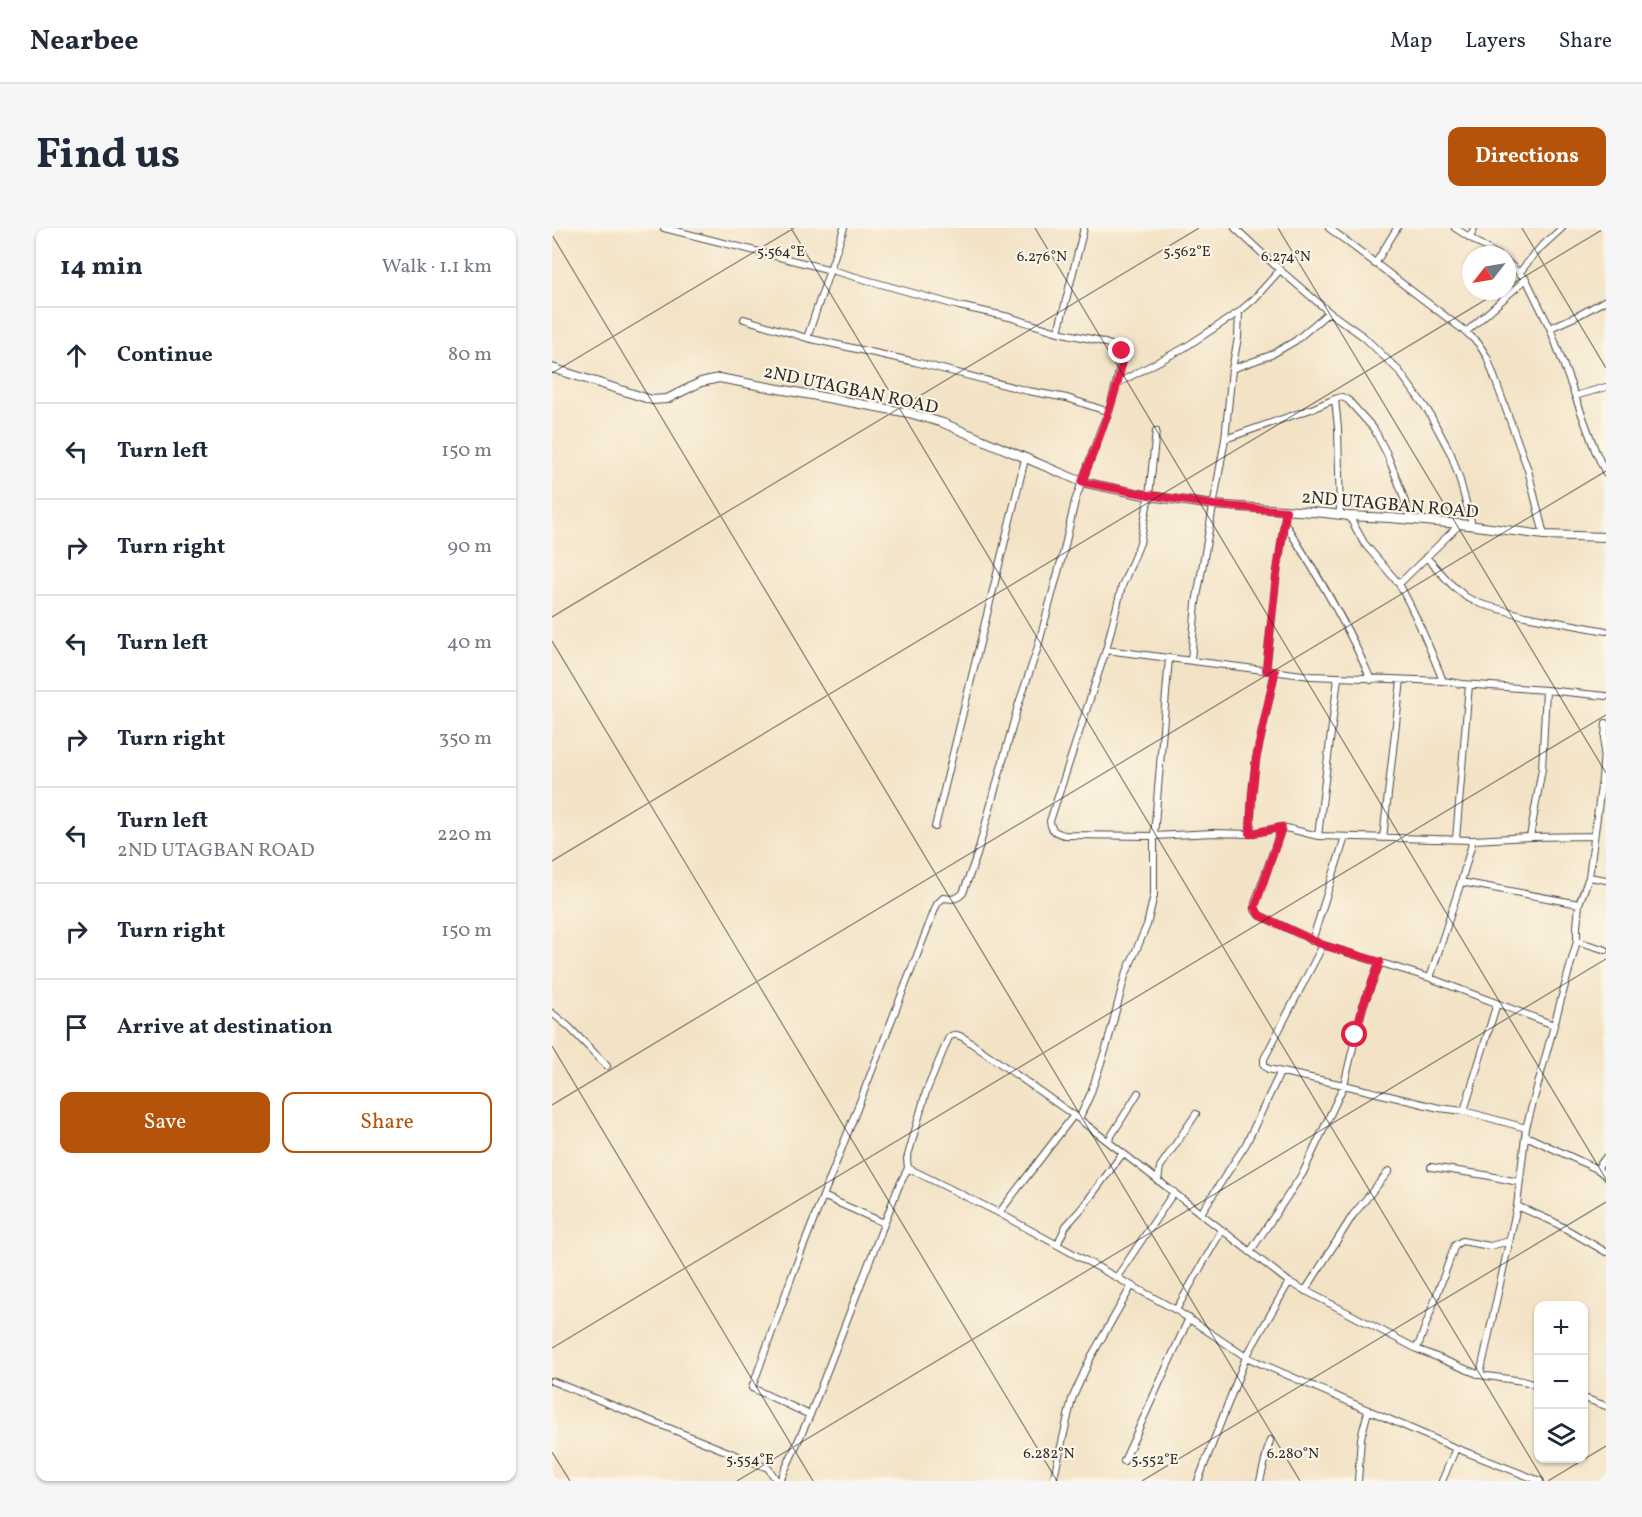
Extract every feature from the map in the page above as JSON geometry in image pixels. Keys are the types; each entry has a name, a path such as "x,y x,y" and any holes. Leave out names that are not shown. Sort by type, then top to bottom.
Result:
{"street":[{"path":"664,228 1096,340 1120,348 1123,355 1109,412 1075,501 1037,650 1018,706 977,855 960,897 943,898 937,904 793,1273 752,1388 810,1415"},
{"path":"807,338 844,228"},
{"path":"1058,332 1084,228"},
{"path":"1235,228 1329,312 1364,337 1399,371 1428,411 1451,454 1472,525"},
{"path":"1329,228 1478,343 1486,357 1528,470 1544,535"},
{"path":"1375,264 1397,228"},
{"path":"1455,228 1483,246"},
{"path":"1470,238 1474,228"},
{"path":"1520,273 1539,249 1562,228"},
{"path":"1116,384 1184,348 1239,312 1280,270"},
{"path":"1516,270 1526,279 1550,328 1575,396 1603,460 1606,474"},
{"path":"1466,332 1526,279"},
{"path":"1550,328 1606,300"},
{"path":"1191,660 1196,603 1225,439 1232,369 1238,338 1239,312"},
{"path":"1232,369 1271,355 1295,341 1329,312"},
{"path":"744,319 807,338 915,362 1028,391 1067,398 1109,412"},
{"name":"2ND UTAGBAN ROAD","path":"552,368 651,400 667,399 701,382 719,378 909,413 943,423 1082,482 1149,495 1214,505 1472,525 1544,535 1606,537"},
{"path":"1575,396 1606,387"},
{"path":"1225,439 1342,397 1348,400 1374,429 1387,454 1411,520"},
{"path":"1335,399 1344,516 1399,584 1422,630 1443,681"},
{"path":"1156,431 1149,495 1140,543 1122,586 1106,650 1060,787 1050,828 1064,834 1154,836 1250,834 1282,827 1318,836 1345,837 1473,840 1593,836"},
{"path":"935,827 1025,459"},
{"path":"1266,670 1286,511"},
{"path":"1284,522 1346,627 1371,680"},
{"path":"1399,584 1460,524"},
{"path":"1426,557 1466,597 1481,604 1525,616 1606,631"},
{"path":"1106,650 1338,678 1443,681 1606,696"},
{"path":"999,1213 1076,1117 1090,1095 1107,1045 1125,976 1147,925 1154,895 1154,836 1169,658"},
{"path":"1250,834 1256,759 1275,672"},
{"path":"1318,836 1338,678"},
{"path":"1383,838 1401,680"},
{"path":"1456,839 1468,685"},
{"path":"1530,837 1542,769 1546,690"},
{"path":"1480,1375 1517,1206 1526,1128 1577,941 1579,904 1589,877 1602,779 1606,723"},
{"path":"1282,827 1256,903 1255,909 1259,915 1312,941 1430,978 1554,1024"},
{"path":"1312,941 1345,837"},
{"path":"1430,978 1473,840"},
{"path":"1589,877 1606,880"},
{"path":"1461,882 1579,904"},
{"path":"1577,941 1606,950"},
{"path":"1323,945 1264,1059 1264,1065 1268,1069 1344,1084 1438,1108 1464,1111 1526,1128"},
{"path":"1251,1251 1303,1173 1344,1084 1363,1006 1380,962"},
{"path":"1464,1111 1497,1003"},
{"path":"552,1013 608,1066"},
{"path":"552,1381 768,1468 779,1481 810,1415 884,1223 908,1168 907,1158 926,1092 949,1037 958,1034 1076,1117 1305,1291 1417,1349 1480,1375 1534,1384"},
{"path":"1201,1213 1246,1144 1280,1073"},
{"path":"1107,1141 1138,1093"},
{"path":"1158,1181 1161,1167 1196,1114"},
{"path":"1526,1136 1597,1168 1606,1176"},
{"path":"1057,1245 1066,1226 1124,1153"},
{"path":"1597,1168 1606,1156"},
{"path":"1431,1167 1518,1182"},
{"path":"908,1168 999,1213 1117,1277 1189,1318 1246,1357 1368,1411 1538,1481"},
{"path":"1305,1291 1353,1215 1389,1171"},
{"path":"1117,1277 1174,1192"},
{"path":"823,1196 884,1223"},
{"path":"1517,1206 1554,1222 1606,1251"},
{"path":"1176,1310 1222,1230"},
{"path":"1417,1349 1455,1245 1462,1241 1490,1246 1509,1241"},
{"path":"1198,1481 1246,1357 1289,1281"},
{"path":"1053,1481 1072,1399 1091,1357 1131,1287"},
{"path":"1124,1461 1189,1318"},
{"path":"1588,1399 1606,1406"},
{"path":"1358,1481 1361,1438 1368,1411"},
{"path":"1260,1481 1270,1440"},
{"path":"1442,1481 1456,1448"}],"route":[{"path":"1122,351 1123,355 1109,412 1082,482 1214,505 1286,511 1266,670 1275,672 1256,759 1250,834 1282,827 1255,907 1259,915 1312,941 1380,962 1363,1006 1355,1035"}]}
